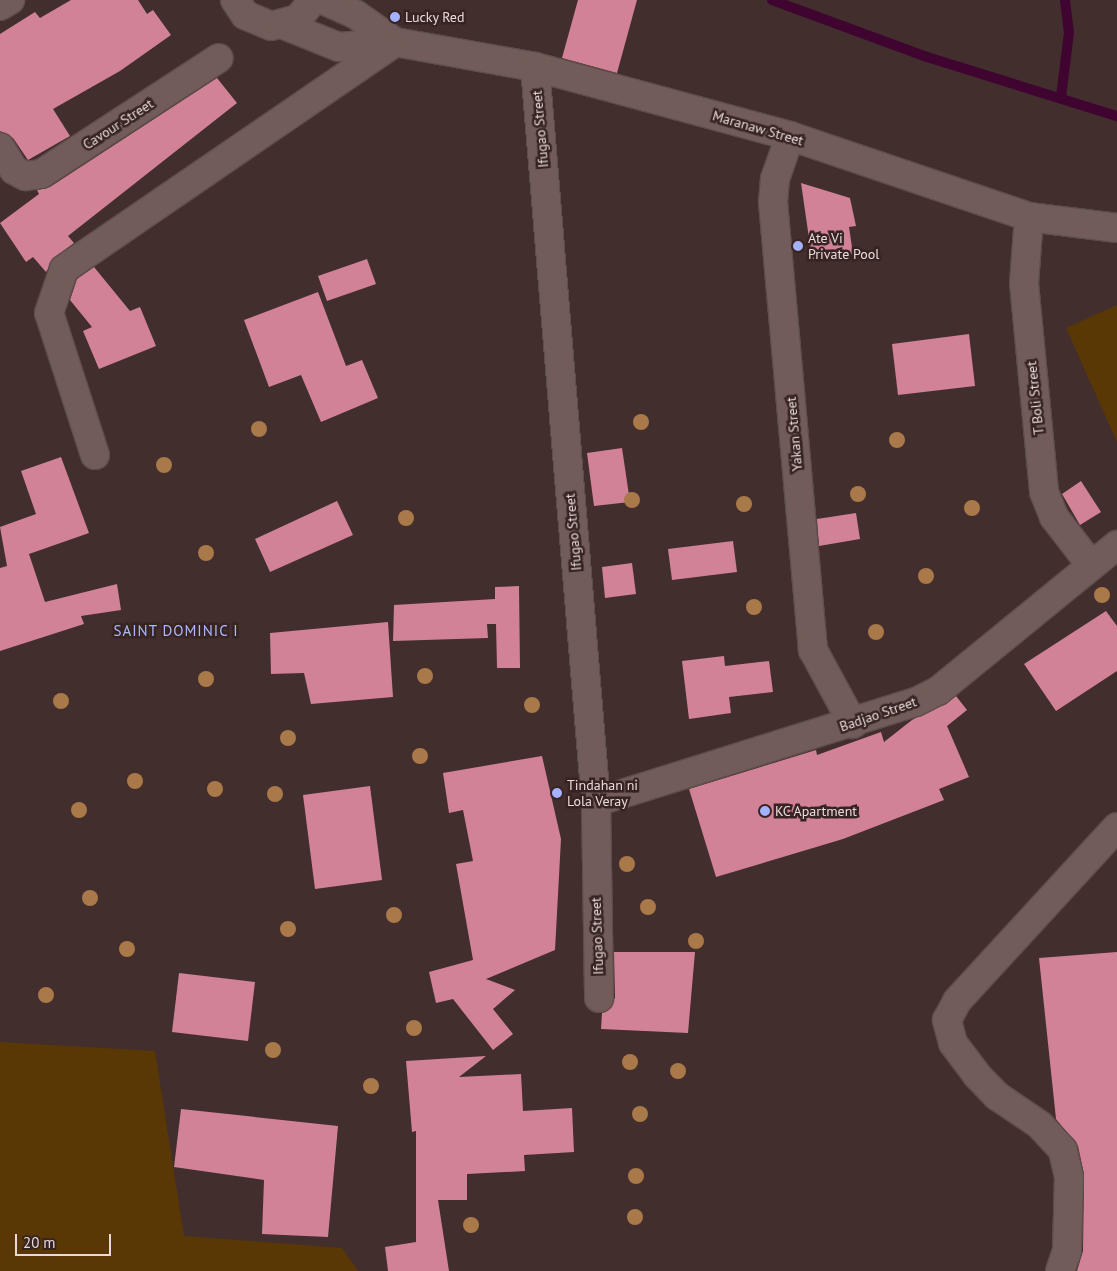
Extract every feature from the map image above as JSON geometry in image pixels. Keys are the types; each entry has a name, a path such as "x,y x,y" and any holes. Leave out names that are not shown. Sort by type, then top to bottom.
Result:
{"street":[{"path":"0,6 10,0"},
{"name":"Maranaw Street","path":"235,0 257,22 284,25 339,48 395,42 536,67 790,136 1029,217 1117,228"},
{"path":"284,25 298,19 313,0"},
{"name":"Maranaw Street","path":"323,0 355,14 395,42"},
{"path":"95,455 49,313 64,269 395,42"},
{"name":"Cavour Street","path":"0,147 14,170 25,176 41,174 219,58"},
{"name":"Ifugao Street","path":"536,67 596,802 599,998"},
{"name":"Yakan Street","path":"790,136 775,179 773,202 813,650 853,724"},
{"name":"T Boli Street","path":"1029,217 1024,283 1044,492 1054,516 1091,565"},
{"name":"Badjao Street","path":"596,802 853,724 938,691 1117,545"},
{"path":"1060,1271 1066,1251 1069,1177 1063,1150 1040,1125 997,1096 977,1074 952,1043 947,1020 957,1000 1117,827"}],"shaded area":[{"path":"1117,305 1117,442 1066,328"},
{"path":"0,1042 155,1051 184,1236 342,1248 358,1271 0,1271"}],"building":[{"path":"71,0 138,0 147,14 153,10 171,35 120,71 53,109 70,136 28,160 13,138 0,131 0,34 35,12 40,18"},
{"path":"578,0 637,0 617,73 562,58"},
{"path":"217,78 237,103 68,236 74,243 55,257 46,272 33,257 26,262 0,223 39,194 37,190 50,187"},
{"path":"801,183 850,198 856,226 849,227 853,254 812,259"},
{"path":"367,259 376,284 327,301 318,276"},
{"path":"94,267 130,311 140,307 156,346 99,369 83,331 92,327 70,300 77,279"},
{"path":"318,292 346,366 362,360 378,398 321,422 301,375 269,387 244,320"},
{"path":"969,334 975,386 898,395 892,344"},
{"path":"622,448 630,502 594,506 587,453"},
{"path":"61,457 89,533 29,554 45,602 117,584 121,610 81,616 84,624 0,651 0,568 7,566 0,527 36,514 21,471"},
{"path":"1081,481 1101,512 1080,525 1062,494"},
{"path":"337,501 353,535 270,572 255,539"},
{"path":"856,513 860,539 819,546 817,519"},
{"path":"733,541 737,572 672,580 668,549"},
{"path":"632,563 636,594 605,598 602,567"},
{"path":"519,586 520,668 497,668 496,624 487,624 488,638 393,641 394,605 495,599 495,587"},
{"path":"1106,611 1117,626 1117,671 1056,711 1024,664"},
{"path":"388,622 393,697 311,704 304,673 271,674 270,633"},
{"path":"724,656 725,666 769,661 773,692 729,697 731,713 689,719 682,661"},
{"path":"956,696 967,710 947,726 969,777 939,789 944,800 843,839 716,877 689,789 816,750 817,755 881,732 884,742 912,720"},
{"path":"542,756 561,839 555,950 486,979 515,990 493,1009 513,1034 493,1050 453,999 436,1003 429,972 473,960 456,864 473,861 463,810 449,813 443,773"},
{"path":"370,786 382,880 315,889 303,795"},
{"path":"614,952 695,952 688,1033 601,1029 602,1013 615,998"},
{"path":"1117,952 1117,1271 1077,1271 1083,1251 1084,1174 1078,1146 1056,1119 1039,958"},
{"path":"179,973 255,982 248,1041 172,1032"},
{"path":"486,1056 459,1077 521,1074 523,1111 572,1108 574,1152 524,1155 525,1171 467,1174 467,1200 438,1200 449,1271 388,1271 385,1247 416,1242 416,1131 412,1132 406,1061"},
{"path":"181,1109 338,1126 328,1237 262,1234 264,1180 174,1167"}],"waterway":[{"path":"772,0 927,57 1117,116"},
{"path":"1061,97 1069,33 1065,0"}],"place":[{"name":"Lucky Red","path":"395,17"},
{"name":"Ate Vi Private Pool","path":"798,246"},
{"name":"Tindahan ni Lola Veray","path":"557,793"},
{"name":"KC Apartment","path":"765,811"}],"district":[{"name":"SAINT DOMINIC I","path":"176,631"}]}
